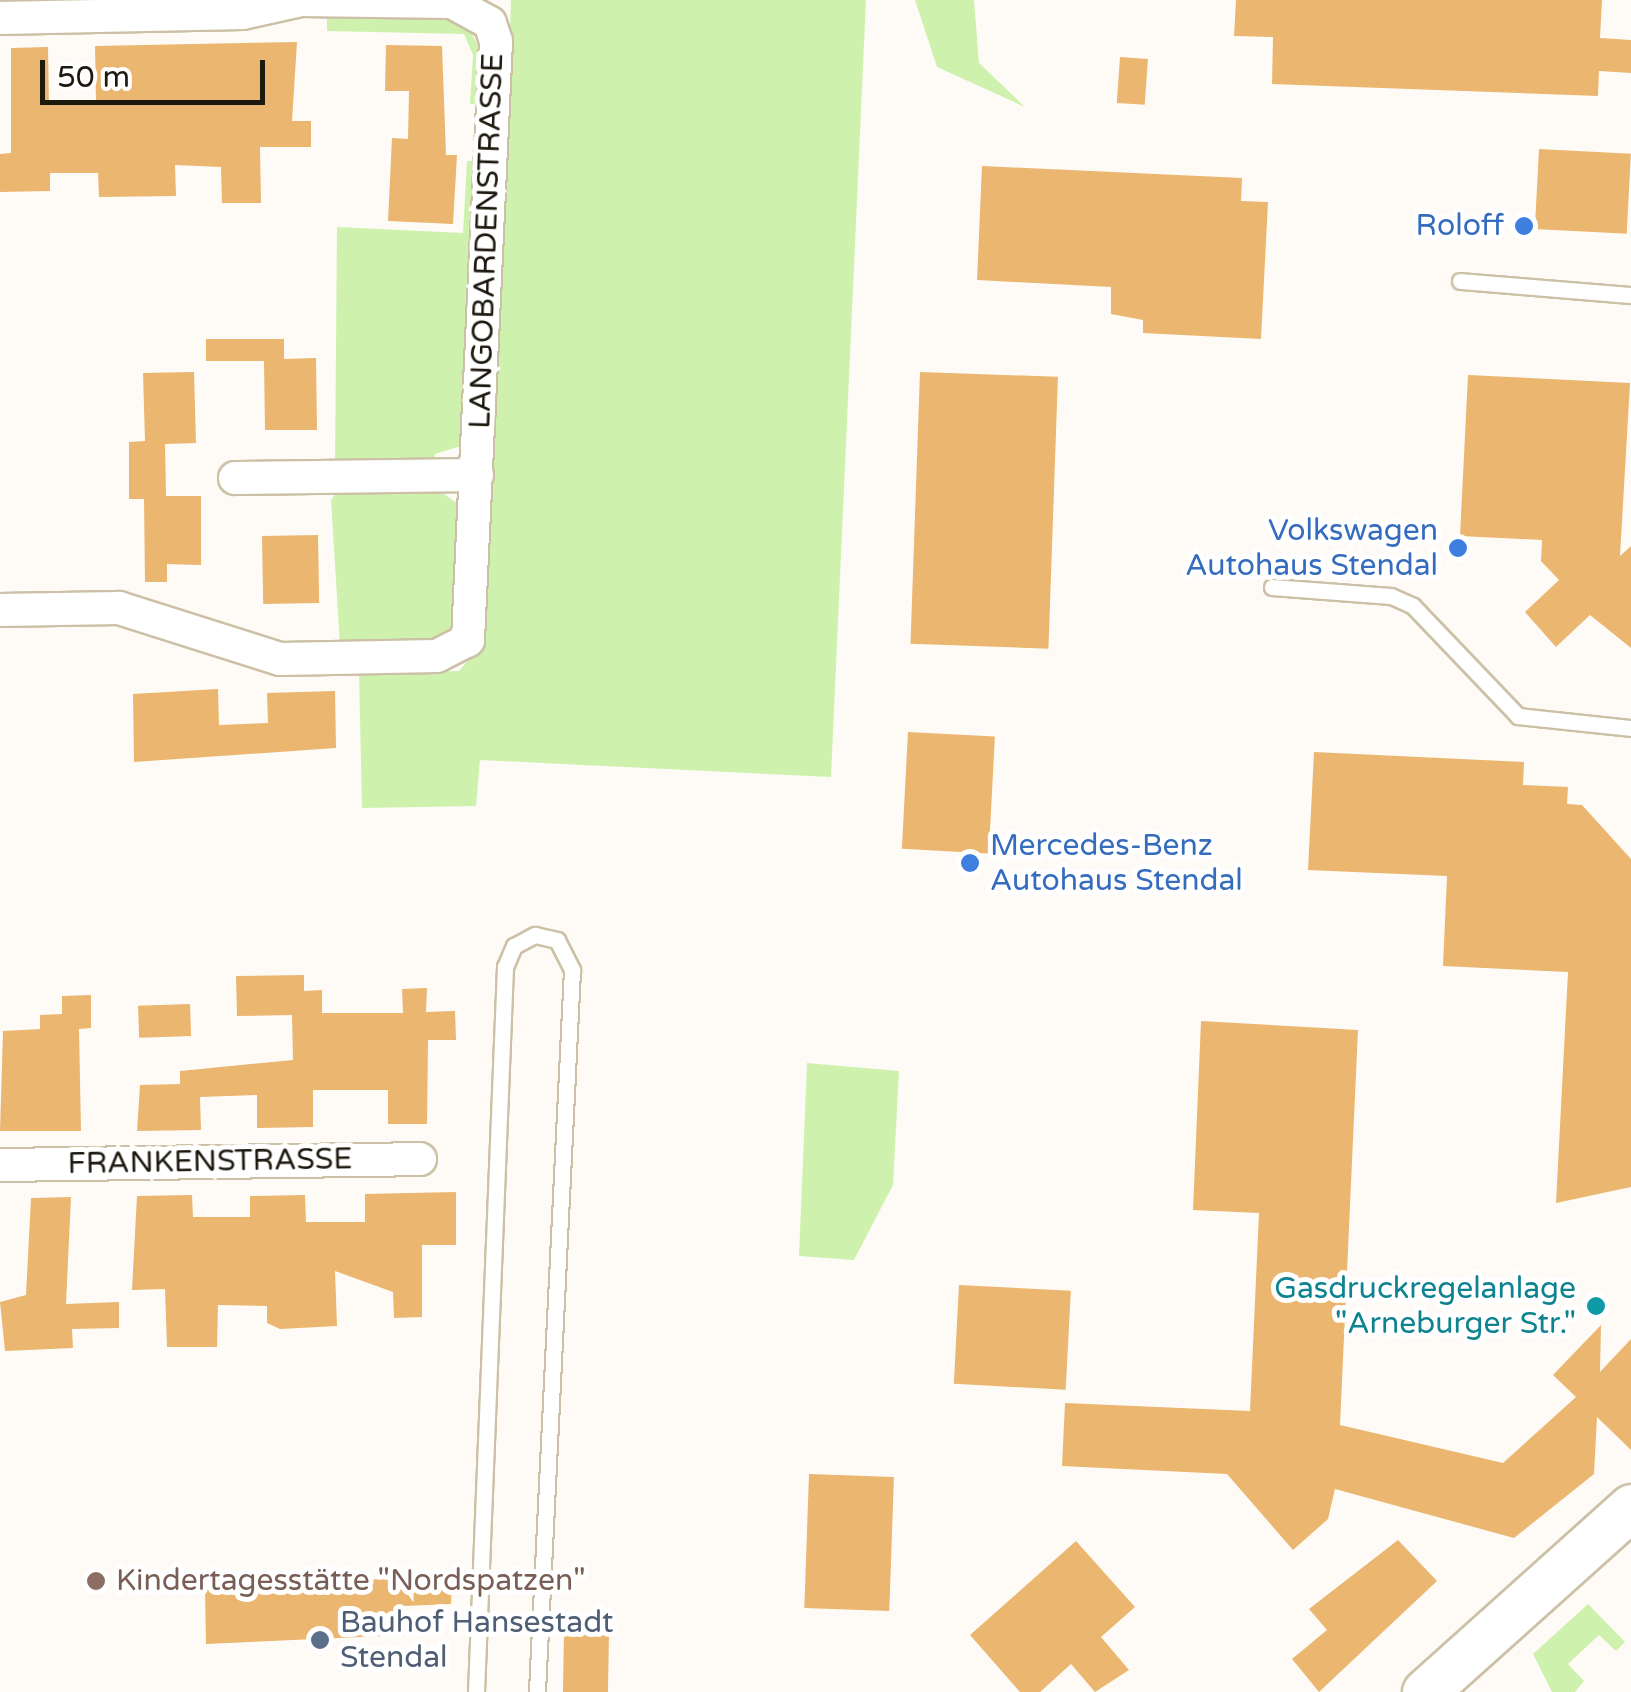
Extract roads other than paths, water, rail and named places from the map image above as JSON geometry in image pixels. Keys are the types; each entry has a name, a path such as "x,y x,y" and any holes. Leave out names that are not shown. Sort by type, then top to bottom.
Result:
{"main road":[{"path":"1426,1692 1631,1507"}],"street":[{"path":"0,18 243,13 301,0"},
{"name":"LANGOBARDENSTRASSE","path":"0,610 119,608 280,659 456,652 473,625 490,23 452,2 301,0"},
{"path":"234,478 477,475"},
{"name":"FRANKENSTRASSE","path":"0,1165 420,1160"}],"lane":[{"path":"1460,281 1631,295"},
{"path":"1272,587 1391,596 1413,606 1518,716 1631,728"},
{"path":"476,1692 505,967 514,946 534,935 566,948 572,970 537,1692"}],"place":[{"name":"Roloff","path":"1524,226"},
{"name":"Volkswagen Autohaus Stendal","path":"1458,548"},
{"name":"Mercedes-Benz Autohaus Stendal","path":"970,863"},
{"name":"Gasdruckregelanlage \"Arneburger Str.\"","path":"1596,1306"},
{"name":"Kindertagesstätte \"Nordspatzen\"","path":"96,1581"},
{"name":"Bauhof Hansestadt Stendal","path":"320,1640"}]}
